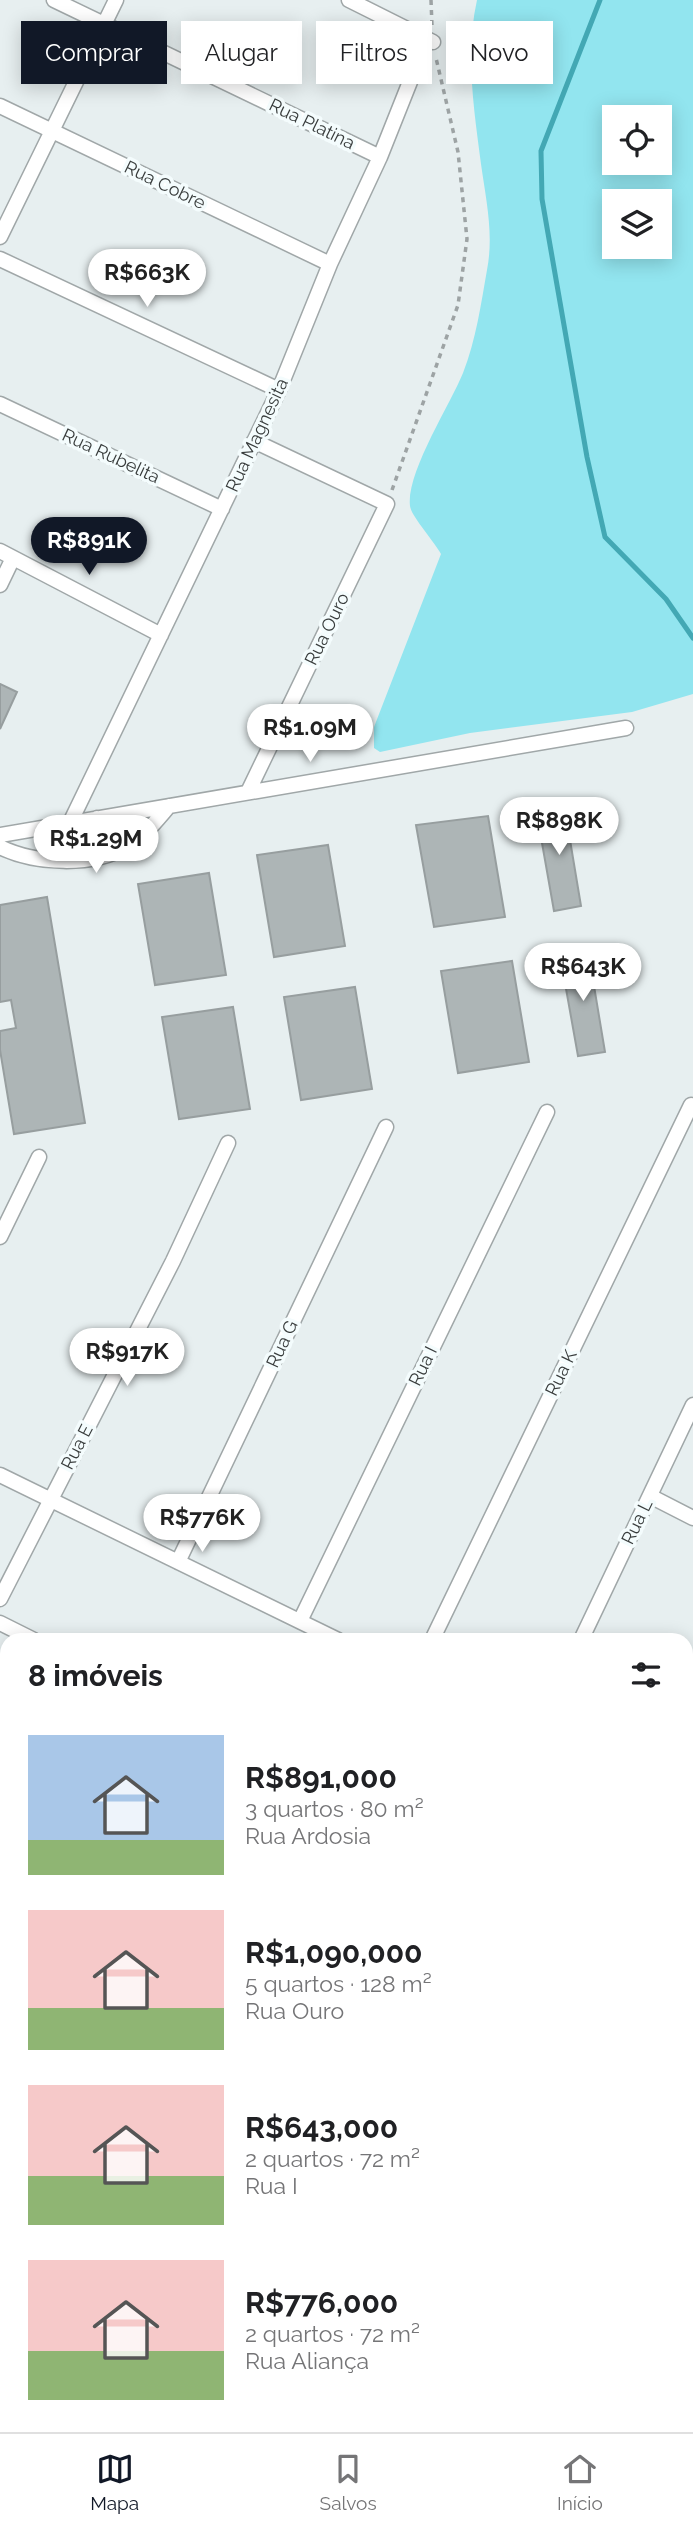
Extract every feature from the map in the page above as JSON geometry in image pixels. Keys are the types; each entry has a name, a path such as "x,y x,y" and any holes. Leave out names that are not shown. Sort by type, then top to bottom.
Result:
{"street":[{"name":"Rua Platina","path":"54,0 98,21"},
{"path":"106,21 116,0"},
{"path":"349,0 392,21"},
{"name":"Rua Platina","path":"167,54 380,157"},
{"path":"0,237 75,84"},
{"name":"Rua Magnesita","path":"65,824 161,635 279,390 330,264 411,84"},
{"name":"Rua Cobre","path":"0,106 330,264"},
{"path":"0,259 279,390"},
{"name":"Rua Rubelita","path":"0,404 222,509"},
{"path":"254,441 387,504"},
{"name":"Rua Ouro","path":"248,792 387,504"},
{"path":"0,585 7,555 161,635"},
{"path":"0,835 626,728"},
{"path":"0,847 24,856 68,860 103,856 126,848 149,829 169,806"},
{"path":"97,818 105,837 103,856"},
{"path":"65,824 60,842 68,860"},
{"name":"Rua K","path":"435,1633 691,1105"},
{"name":"Rua I","path":"300,1621 547,1112"},
{"name":"Rua G","path":"178,1562 386,1127"},
{"name":"Rua E","path":"0,1599 173,1261 228,1143"},
{"path":"0,1237 39,1157"},
{"name":"Rua L","path":"584,1633 693,1405"},
{"path":"0,1475 324,1633"},
{"path":"650,1496 693,1518"},
{"path":"0,1623 20,1633"}],"path":[{"path":"430,21 431,0"},
{"path":"387,504 458,305 467,239 458,152 432,48"}],"shaded area":[{"path":"477,0 693,0 693,694 632,712 470,733 380,752 374,748 374,727 441,554 411,510 411,492 430,439 468,360 478,322 489,257 488,217 472,84 553,84 553,21 473,21"}],"building":[{"path":"0,684 17,692 0,729"},
{"path":"564,804 581,906 554,911 536,809"},
{"path":"488,816 505,917 434,927 416,825"},
{"path":"328,845 345,946 274,957 257,855"},
{"path":"209,873 226,975 155,985 138,884"},
{"path":"47,897 85,1123 14,1134 0,1050 0,1031 16,1028 11,1000 0,1002 0,905"},
{"path":"588,950 605,1052 578,1056 560,955"},
{"path":"512,961 529,1062 458,1073 441,971"},
{"path":"355,987 372,1089 301,1100 284,997"},
{"path":"233,1007 250,1109 179,1119 162,1017"}],"waterway":[{"path":"600,0 541,151 542,199 587,457 605,537 666,599 693,638"}]}
